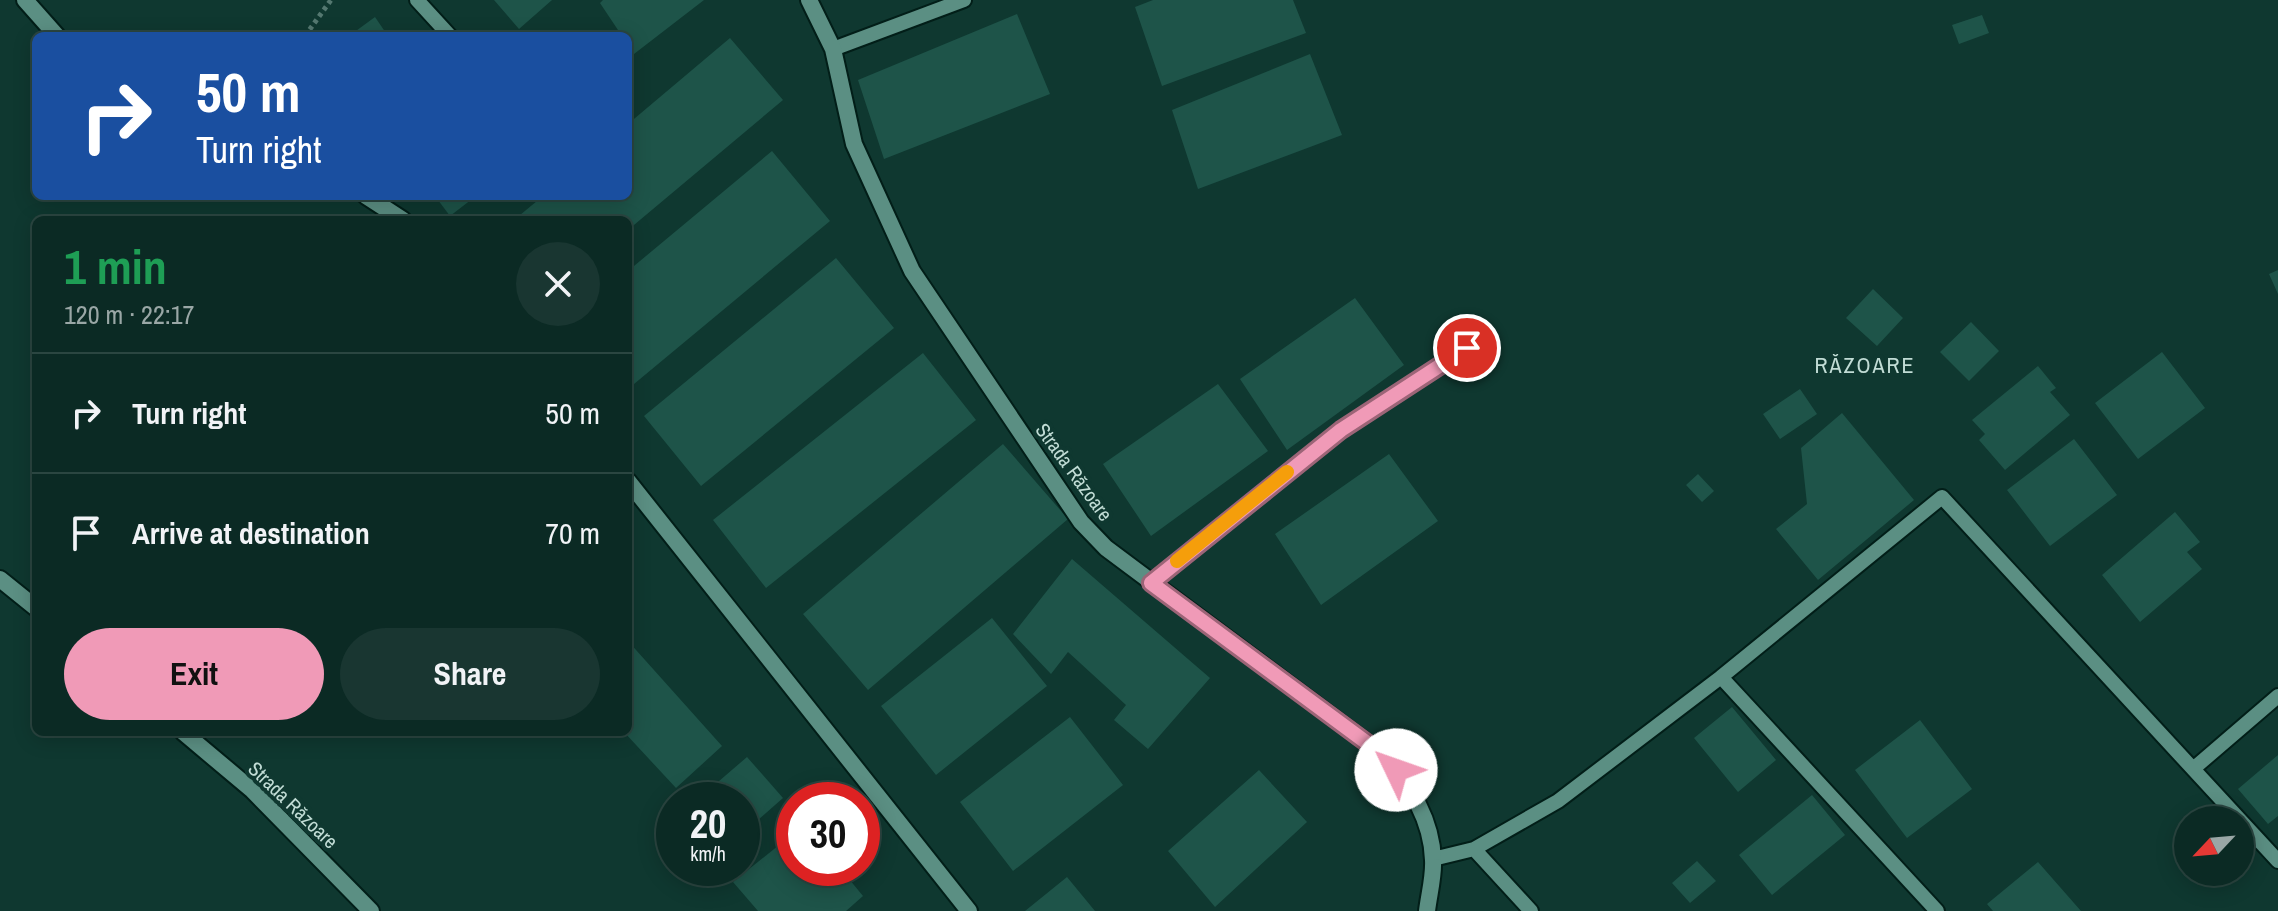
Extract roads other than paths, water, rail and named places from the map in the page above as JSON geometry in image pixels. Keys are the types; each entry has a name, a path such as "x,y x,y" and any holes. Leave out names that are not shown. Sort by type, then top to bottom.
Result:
{"street":[{"path":"25,0 53,32"},
{"name":"Strada Răzoare","path":"809,0 833,49 854,144 912,271 1081,522 1106,548 1151,583 1386,757 1407,782 1426,820 1433,859 1427,911"},
{"path":"372,200 397,216"},
{"path":"632,486 969,911"},
{"path":"0,579 32,605"},
{"name":"Strada Răzoare","path":"188,736 252,790 371,911"}],"lane":[{"path":"417,0 446,32"},
{"path":"833,49 964,0"},
{"path":"1151,583 1341,430 1467,348"},
{"path":"1433,859 1474,849 1558,801 1721,677 1942,497 2278,861"},
{"path":"1721,677 1937,911"},
{"path":"2193,769 2278,696"},
{"path":"1474,849 1531,911"}],"district":[{"name":"RĂZOARE","path":"1865,365"}]}
